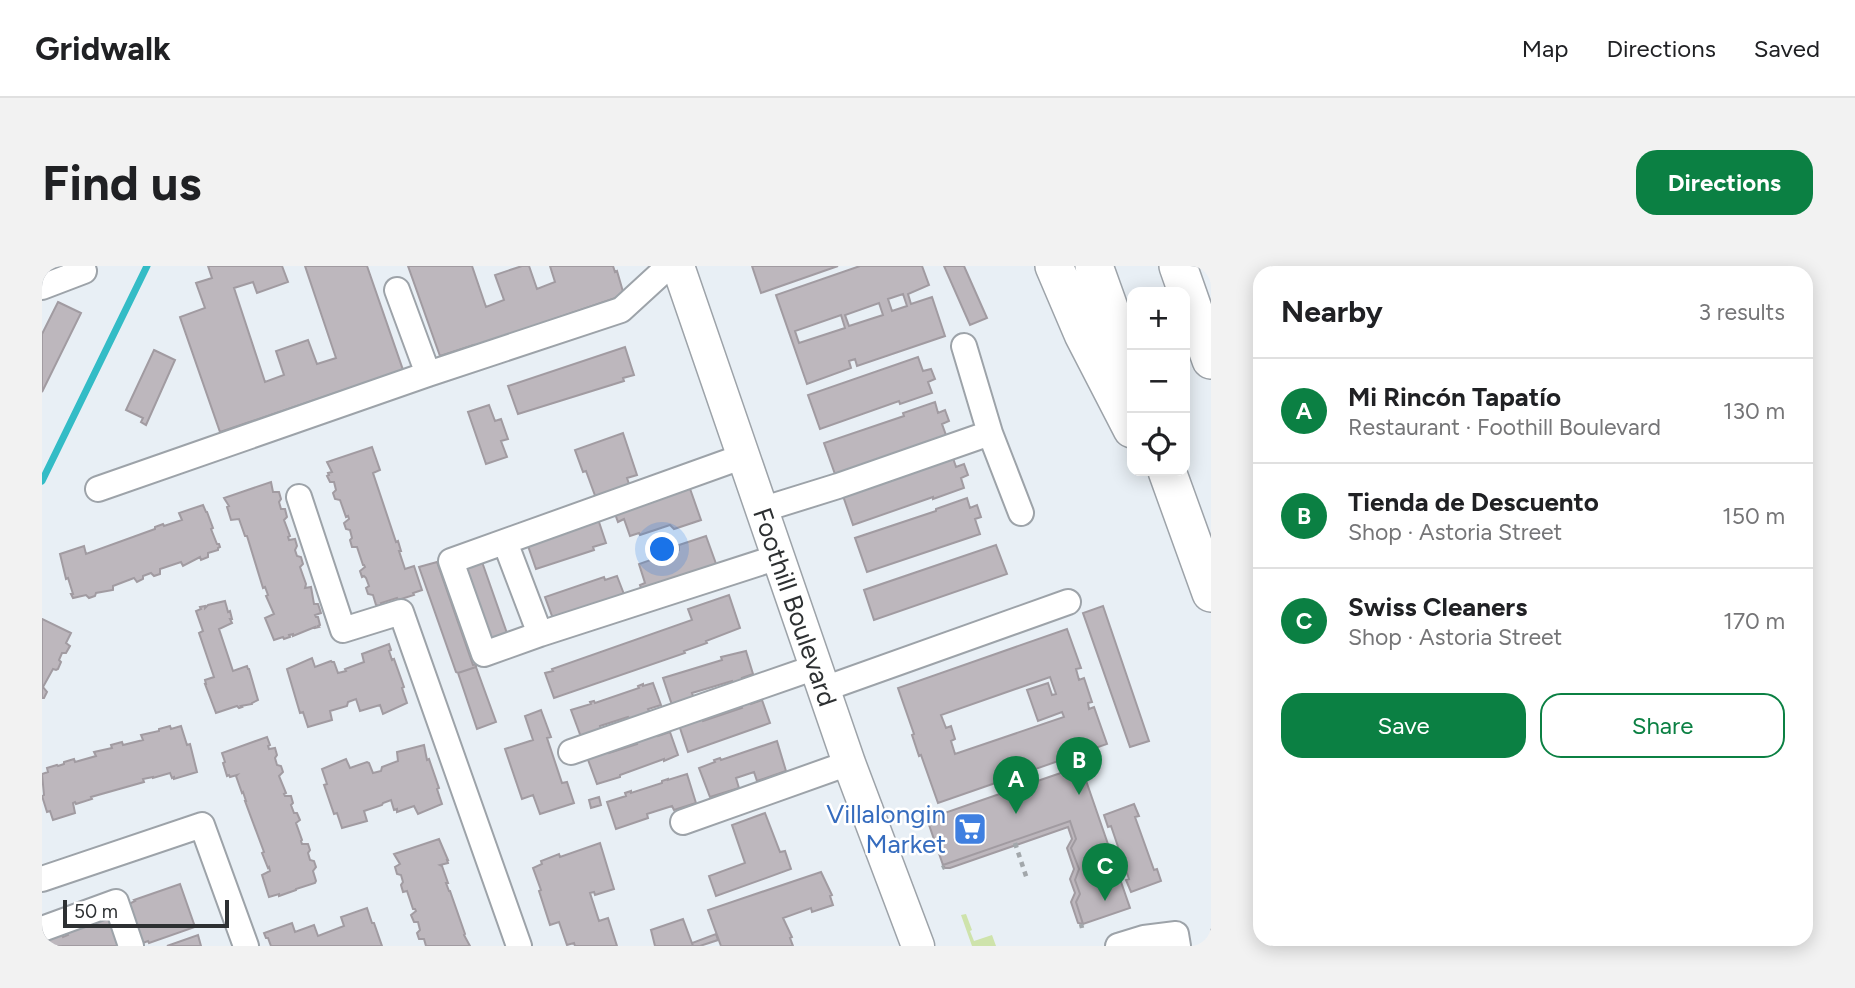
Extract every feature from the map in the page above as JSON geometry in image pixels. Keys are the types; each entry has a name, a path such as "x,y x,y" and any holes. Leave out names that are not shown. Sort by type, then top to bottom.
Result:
{"highway":[{"path":"1054,266 1083,334 1127,419"},
{"path":"1094,266 1127,358"},
{"path":"1178,266 1211,360"},
{"path":"1157,476 1195,550"},
{"path":"1169,476 1211,593"}],"main road":[{"name":"Foothill Boulevard","path":"678,266 849,763 918,946"}],"street":[{"path":"98,489 621,310 669,266"},
{"path":"42,287 84,271"},
{"path":"397,290 428,374"},
{"path":"964,346 990,433 1021,513"},
{"path":"761,510 990,433"},
{"path":"744,456 451,561 484,654 778,557"},
{"path":"299,497 343,630 401,612 519,946"},
{"path":"505,542 540,634"},
{"path":"571,752 1068,602"},
{"path":"683,822 849,763"},
{"path":"42,879 202,825 246,946"},
{"path":"42,929 116,902 131,946"},
{"path":"1118,946 1144,939 1177,940"}],"path":[{"path":"1015,843 1027,879"}],"green space":[{"path":"966,914 974,941 992,935 996,946 972,946 961,915"}],"building":[{"path":"208,266 282,266 288,282 257,293 253,282 234,288 265,382 284,375 276,351 308,340 317,364 336,358 305,266 367,266 403,370 220,432 180,317 205,308 196,283 212,278"},
{"path":"408,266 472,266 486,307 504,300 495,275 522,266 529,266 537,289 555,282 550,266 613,266 624,295 440,356"},
{"path":"752,266 838,266 761,293"},
{"path":"860,266 922,266 929,285 908,294 911,304 932,297 945,336 857,366 855,359 849,361 851,368 807,384 776,295","holes":["903,294 907,306 892,311 888,299","879,303 883,315 849,326 845,315","841,315 845,328 799,343 795,331"]},
{"path":"944,266 964,266 987,318 970,325"},
{"path":"58,302 81,313 42,392 42,334"},
{"path":"625,347 634,375 623,378 624,381 518,414 508,386"},
{"path":"154,350 175,360 146,425 141,422 143,418 126,410"},
{"path":"918,357 923,371 931,369 935,379 928,382 932,393 900,404 899,401 820,429 808,395"},
{"path":"935,402 938,413 945,410 949,421 942,424 947,438 836,477 824,443 904,416 903,413"},
{"path":"489,405 495,421 501,419 508,439 501,441 507,457 486,464 468,412"},
{"path":"623,433 637,475 627,478 631,490 597,501 575,450"},
{"path":"372,447 380,470 373,473 396,542 398,541 405,569 414,566 422,590 413,593 414,595 381,603 379,606 376,605 373,595 368,594 366,588 369,586 360,571 365,567 357,547 352,547 350,530 346,529 344,523 349,519 348,516 346,517 340,500 335,499 334,482 330,482 327,476 332,472 327,462"},
{"path":"951,452 956,467 964,464 968,475 961,478 964,488 853,525 841,490"},
{"path":"271,482 273,492 279,492 281,509 285,509 287,517 284,520 289,540 295,539 297,556 301,557 303,564 300,567 305,588 311,587 314,604 318,604 321,613 315,615 318,617 319,627 274,640 265,618 274,614 266,596 268,595 265,587 263,588 247,536 239,519 231,520 227,507 229,506 224,498"},
{"path":"688,483 701,520 674,529 670,525 630,536 624,519 618,522 614,511"},
{"path":"967,498 970,508 977,505 981,517 975,519 980,534 867,572 855,538"},
{"path":"203,505 220,547 218,550 208,553 208,557 201,560 200,557 183,566 181,562 160,569 160,574 154,576 151,573 137,582 134,578 113,586 113,590 96,593 89,598 86,595 73,598 60,554 84,546 86,554 163,524 164,526 182,520 179,513"},
{"path":"597,516 606,543 593,547 594,550 536,569 527,543"},
{"path":"706,536 719,572 644,596 640,585 645,583 639,564 679,550 679,545"},
{"path":"996,545 1007,574 874,620 864,590"},
{"path":"481,559 509,639 492,645 464,565"},
{"path":"437,562 473,665 476,664 476,667 458,673 419,567"},
{"path":"617,576 627,602 555,624 545,597 604,577 605,580"},
{"path":"729,595 740,628 684,651 685,653 554,698 545,673 692,620 688,609"},
{"path":"225,601 232,623 219,629 233,671 247,666 258,700 216,713 205,684 205,680 214,677 199,633 203,631 196,611 201,609 200,607 205,608"},
{"path":"1103,606 1149,741 1130,747 1083,613"},
{"path":"42,619 71,633 66,643 70,646 66,653 62,653 58,669 53,669 43,687 47,692 44,698 42,698"},
{"path":"1067,629 1081,668 1076,669 1079,680 1084,678 1092,702 1088,703 1089,709 1094,707 1107,744 938,803 921,755 919,756 898,688","holes":["1050,677 1056,694 1052,695 1048,683 1027,690 1038,721 1062,712 1064,717 955,754 951,741 955,739 951,726 946,728 941,715"]},
{"path":"389,644 407,703 383,714 380,705 360,711 356,699 348,702 347,706 330,711 332,720 308,727 303,712 300,713 287,669 312,658 315,667 334,662 338,673 364,662 362,654"},
{"path":"746,651 753,674 742,678 743,682 733,685 732,681 692,693 694,699 672,705 663,678"},
{"path":"476,667 496,722 477,729 458,673"},
{"path":"653,683 661,705 648,709 650,713 600,726 601,730 581,737 571,710 639,688 638,686 643,684"},
{"path":"750,700 751,704 762,700 770,723 688,752 679,725 701,717 703,721 742,708 740,703"},
{"path":"541,710 551,737 547,738 562,783 567,782 574,803 540,814 533,795 522,799 505,749 533,740 525,716"},
{"path":"170,726 171,729 181,726 187,745 190,744 197,772 174,779 170,773 143,779 144,782 76,804 75,802 75,813 53,820 50,811 47,812 42,796 42,774 48,772 47,768 74,759 75,762 96,756 94,752 112,748 111,745 143,740 141,735"},
{"path":"670,732 678,755 597,784 587,757 637,744 636,740 657,733 658,736"},
{"path":"267,737 269,749 275,748 277,765 281,766 283,772 279,776 286,793 284,794 291,796 294,813 297,813 300,820 296,823 302,844 308,844 310,860 314,861 316,867 313,871 315,883 269,897 262,875 270,871 269,867 237,775 227,776 222,753"},
{"path":"777,741 786,771 757,781 754,772 736,778 739,788 710,797 699,768 715,762 714,760"},
{"path":"424,745 442,804 418,814 414,806 397,812 391,800 364,811 367,821 342,828 324,785 327,784 322,769 346,759 350,768 369,763 373,773 398,761 397,752"},
{"path":"1081,766 1130,908 1083,924 1076,902 1080,894 1075,880 1079,869 1071,848 1076,839 1070,821 943,865 927,819"},
{"path":"687,774 696,803 674,810 672,806 647,814 648,818 616,829 607,802 626,796 625,793"},
{"path":"599,797 601,805 591,808 589,800"},
{"path":"1134,804 1139,816 1135,817 1154,870 1157,869 1161,881 1131,892 1111,826 1108,827 1104,815"},
{"path":"765,813 780,852 785,851 791,869 716,896 709,876 745,863 732,825"},
{"path":"1070,821 1076,839 1071,848 1079,869 1075,880 1080,894 1076,902 1083,924 1078,923 1071,902 1075,893 1070,879 1074,869 1067,848 1072,839 1068,827 950,868 943,865"},
{"path":"439,839 448,860 448,863 440,865 470,946 426,946 424,939 419,939 418,922 414,922 411,915 416,911 407,891 403,892 401,875 397,874 395,867 400,864 394,854"},
{"path":"600,843 614,889 595,895 594,892 590,893 599,921 608,918 617,946 575,946 574,943 567,945 559,922 550,925 533,868 542,864 541,861 559,854 560,857"},
{"path":"821,872 832,895 833,905 812,912 811,908 783,918 793,946 721,946 708,910"},
{"path":"180,884 195,927 143,943 129,904"},
{"path":"367,908 382,946 271,946 264,933 292,923 295,932 314,925 318,936 344,926 341,917"},
{"path":"107,915 119,946 42,946 42,931 58,925 63,937 68,935 64,923"},
{"path":"683,919 693,946 655,946 651,930"},
{"path":"716,934 718,940 693,946 692,943"},
{"path":"198,935 201,946 167,946"}],"waterway":[{"path":"42,481 147,266"}],"place":[{"name":"Tienda de Descuento","path":"1079,795"},
{"name":"Mi Rincón Tapatío","path":"1016,814"},
{"name":"Villalongin Market","path":"970,829"},
{"name":"Swiss Cleaners","path":"1105,901"}]}
